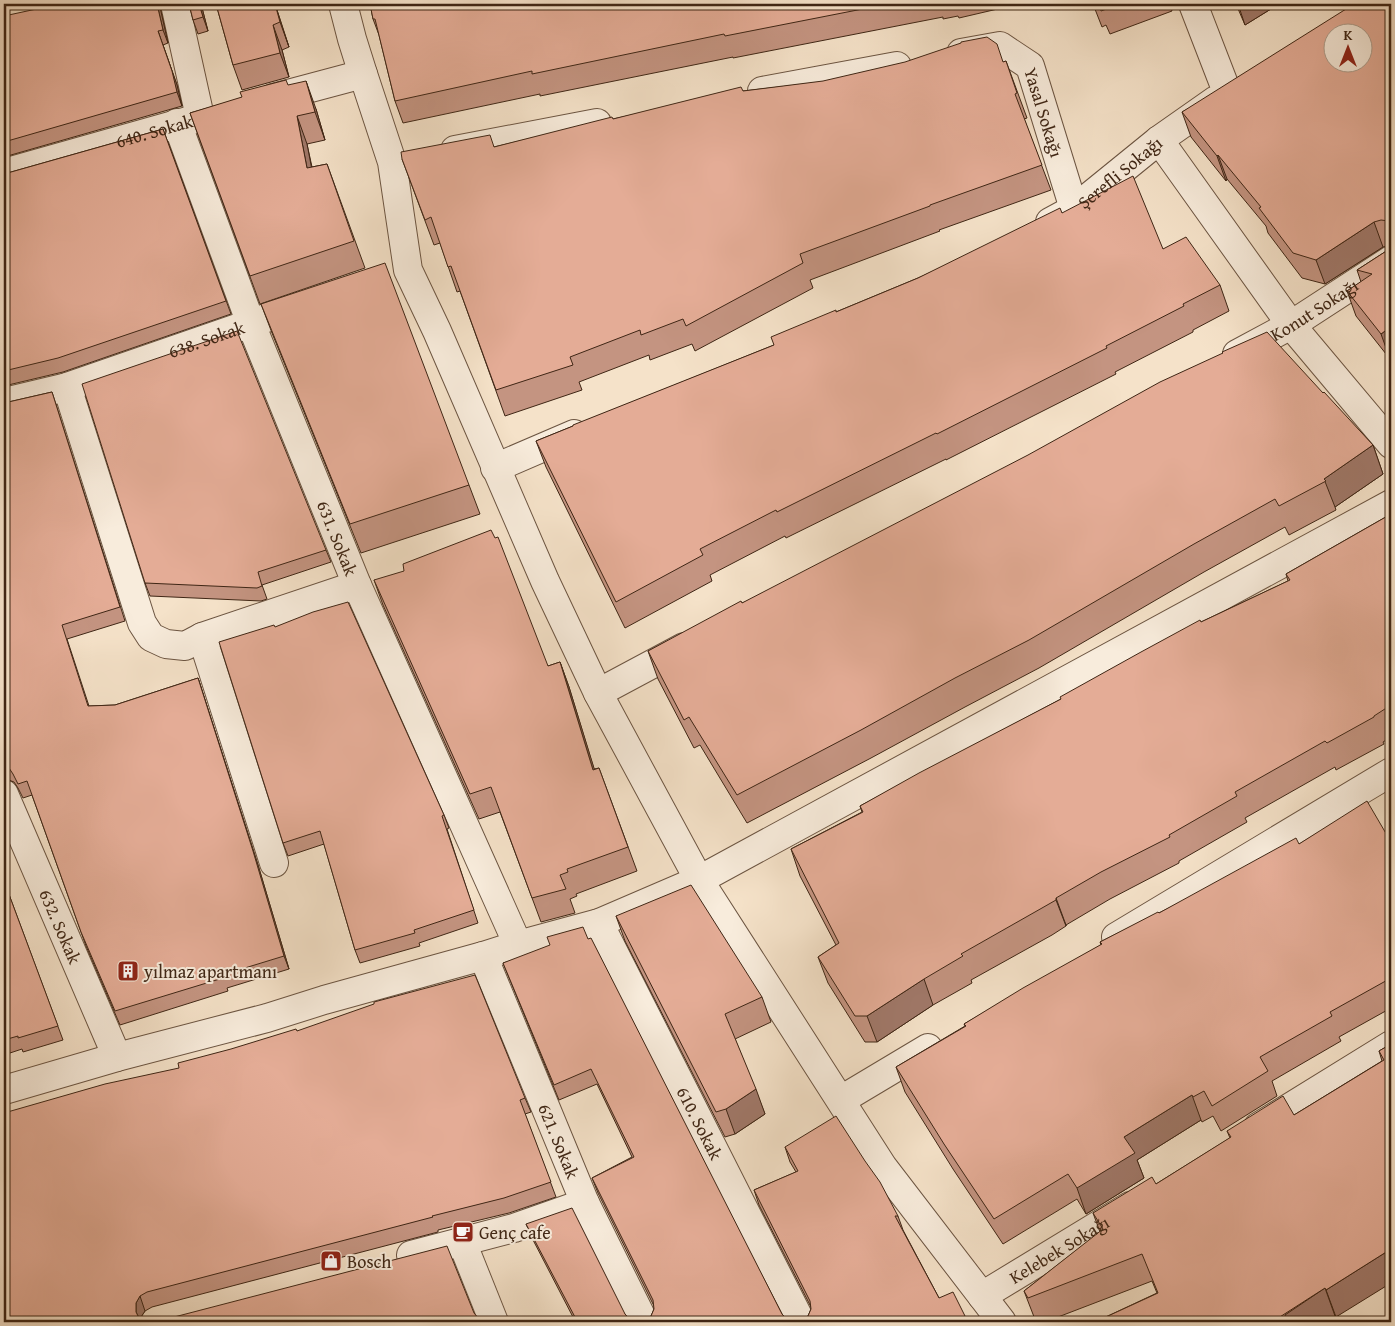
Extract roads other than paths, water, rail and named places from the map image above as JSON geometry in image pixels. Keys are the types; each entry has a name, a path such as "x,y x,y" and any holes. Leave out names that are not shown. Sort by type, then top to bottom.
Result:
{"street":[{"name":"631. Sokak","path":"175,4 199,118 251,324 356,585 518,945"},
{"path":"343,4 363,74 412,158 398,273 437,331 545,581 598,693 699,880 888,1174 1002,1322"},
{"path":"1193,4 1227,92"},
{"name":"Yasal Sokağı","path":"735,96 1000,46 1030,66 1074,209"},
{"path":"248,104 363,74"},
{"name":"Şerefli Sokağı","path":"1032,231 1074,209 1159,140 1251,77"},
{"name":"640. Sokak","path":"4,173 199,118"},
{"path":"412,158 618,119"},
{"path":"1159,140 1291,326 1391,444"},
{"name":"Konut Sokağı","path":"1212,367 1291,326 1391,260"},
{"name":"638. Sokak","path":"4,402 67,387 288,311"},
{"path":"67,387 142,622 151,638 166,644 184,646 202,637 356,585"},
{"path":"495,468 596,424"},
{"path":"4,1090 118,1057 267,1018 324,1000 598,923 699,880 1391,504"},
{"path":"202,637 274,863"},
{"path":"598,693 703,637"},
{"path":"1095,949 1391,772"},
{"name":"632. Sokak","path":"4,794 118,1057"},
{"name":"610. Sokak","path":"598,923 800,1322"},
{"name":"621. Sokak","path":"483,956 585,1203 644,1322"},
{"path":"841,1100 951,1035"},
{"path":"1238,1140 1391,1045"},
{"name":"Kelebek Sokağı","path":"982,1296 1153,1192"},
{"path":"386,1262 514,1228 585,1203"},
{"path":"462,1242 494,1322"}],"place":[{"name":"yılmaz apartmanı","path":"128,971"},
{"name":"Genç cafe","path":"463,1232"},
{"name":"Bosch","path":"331,1261"}]}
